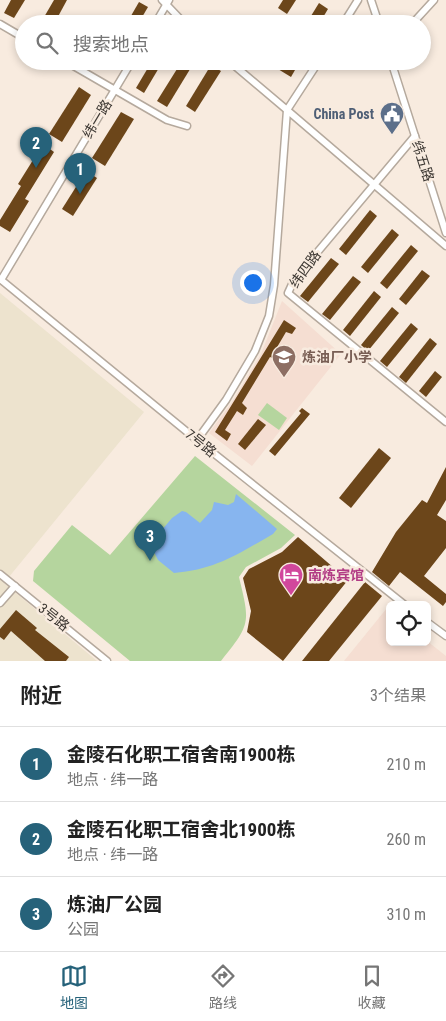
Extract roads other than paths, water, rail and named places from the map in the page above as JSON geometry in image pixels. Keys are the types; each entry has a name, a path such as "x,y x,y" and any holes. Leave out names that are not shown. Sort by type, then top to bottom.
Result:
{"street":[{"path":"349,15 358,0"},
{"path":"371,0 376,15"},
{"path":"420,15 434,0"},
{"path":"159,15 166,1 178,15"},
{"path":"0,24 15,33"},
{"path":"81,70 167,120 187,126"},
{"name":"纬一路","path":"0,280 127,70"},
{"path":"240,70 446,246"},
{"path":"196,440 226,400 255,351 269,316 274,285 287,110 313,70"},
{"name":"纬五路","path":"394,70 446,233"},
{"name":"纬四路","path":"415,136 294,280 288,293 446,422"},
{"name":"7号路","path":"0,280 196,440 400,601"},
{"name":"3号路","path":"0,574 107,661"},
{"path":"0,603 15,586"},
{"path":"431,625 446,636"}],"water":[{"path":"236,494 277,529 273,534 226,560 189,571 174,573 158,560 150,544 172,518 182,511 200,523 212,510 214,502 228,505 234,502"}],"place":[{"name":"China Post","path":"392,135"},
{"name":"金陵石化职工宿舍北1900栋","path":"36,168"},
{"name":"金陵石化职工宿舍南1900栋","path":"80,194"},
{"name":"炼油厂小学","path":"284,378"},
{"name":"炼油厂公园","path":"150,561"},
{"name":"南炼宾馆","path":"291,596"}]}
